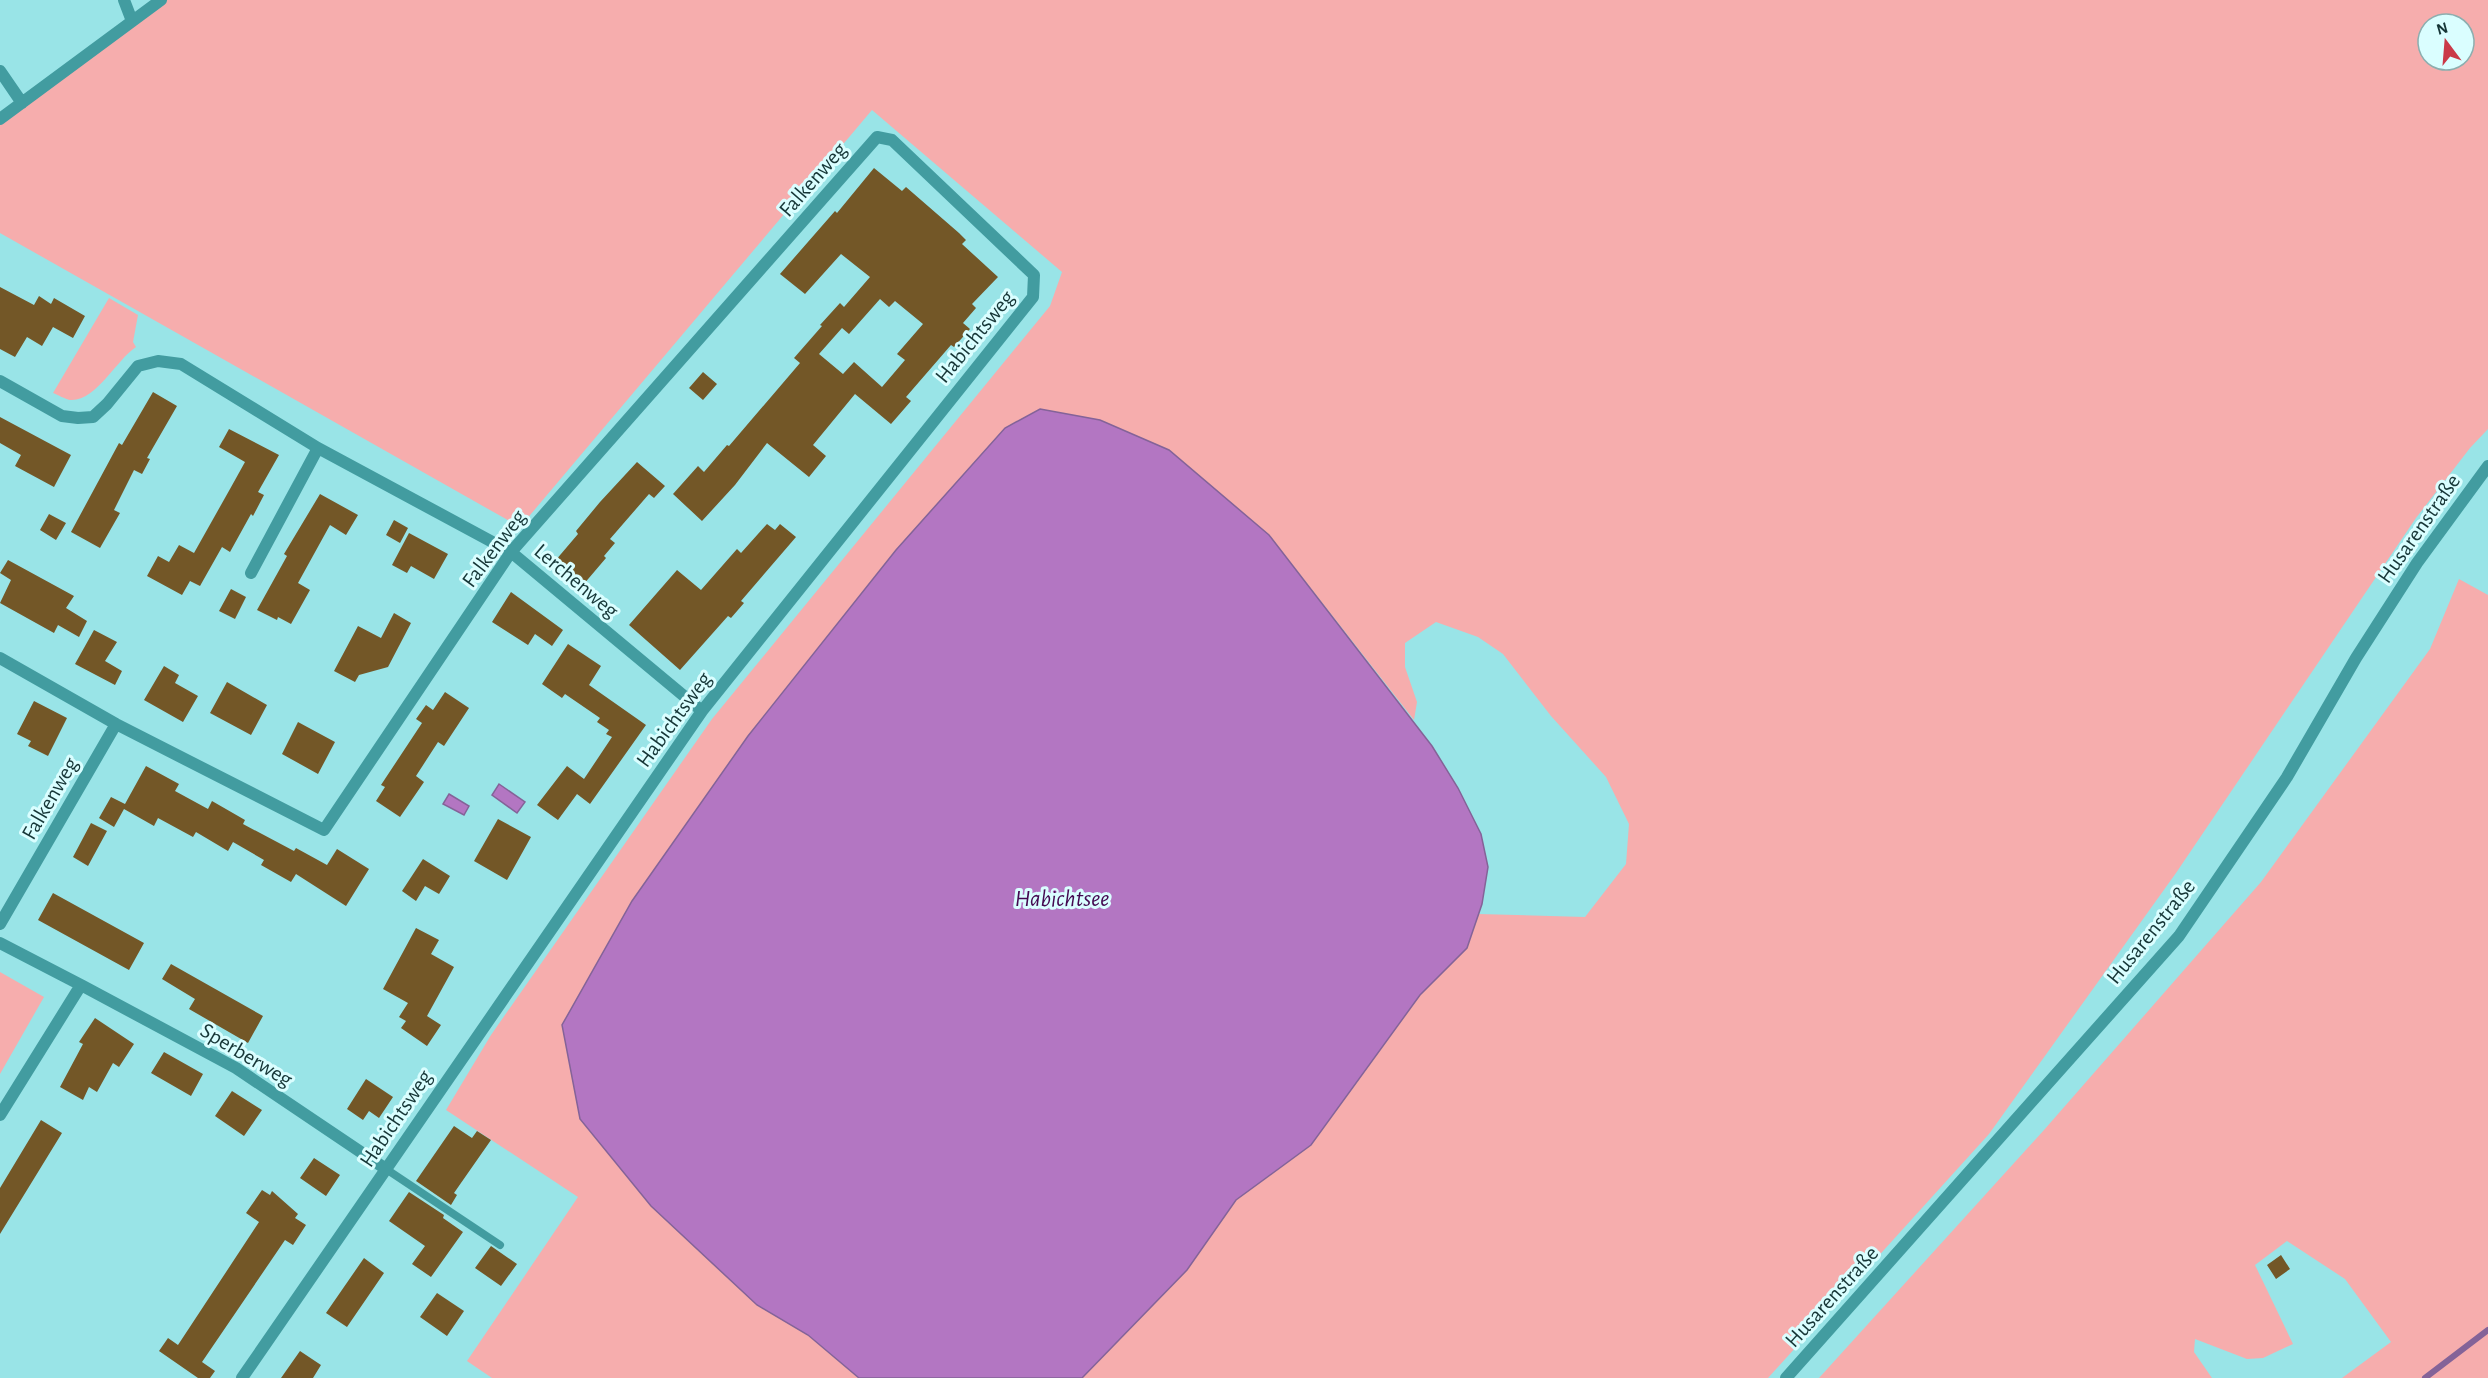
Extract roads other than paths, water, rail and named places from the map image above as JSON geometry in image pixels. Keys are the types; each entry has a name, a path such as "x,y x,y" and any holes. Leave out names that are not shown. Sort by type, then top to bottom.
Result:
{"street":[{"path":"124,0 132,21"},
{"path":"0,119 161,0"},
{"path":"0,71 22,103"},
{"name":"Falkenweg","path":"0,658 116,724 324,830 511,552 876,137"},
{"name":"Habichtsweg","path":"242,1378 702,711 1033,297 1034,275 892,140 876,137"},
{"name":"Lerchenweg","path":"0,381 62,416 93,417 107,404 138,366 158,361 182,364 318,448 511,552 702,711"},
{"path":"251,573 318,448"},
{"name":"Husarenstraße","path":"1786,1378 2179,936 2287,777 2356,658 2417,563 2488,466"},
{"name":"Falkenweg","path":"0,924 116,724"},
{"name":"Sperberweg","path":"0,943 236,1068 386,1168"},
{"path":"0,1115 81,985"}],"lane":[{"path":"386,1168 500,1245"}],"water":[{"name":"Habichtsee","path":"1040,409 1100,420 1169,450 1269,535 1432,746 1458,788 1481,834 1488,867 1482,904 1467,948 1420,995 1311,1145 1236,1200 1187,1270 1082,1378 859,1378 808,1335 757,1305 651,1206 580,1119 562,1025 632,901 748,736 896,550 1005,428"},
{"path":"499,784 525,802 517,813 492,795"},
{"path":"449,794 469,806 464,815 443,804"}],"waterway":[{"path":"2425,1378 2488,1330"}]}
